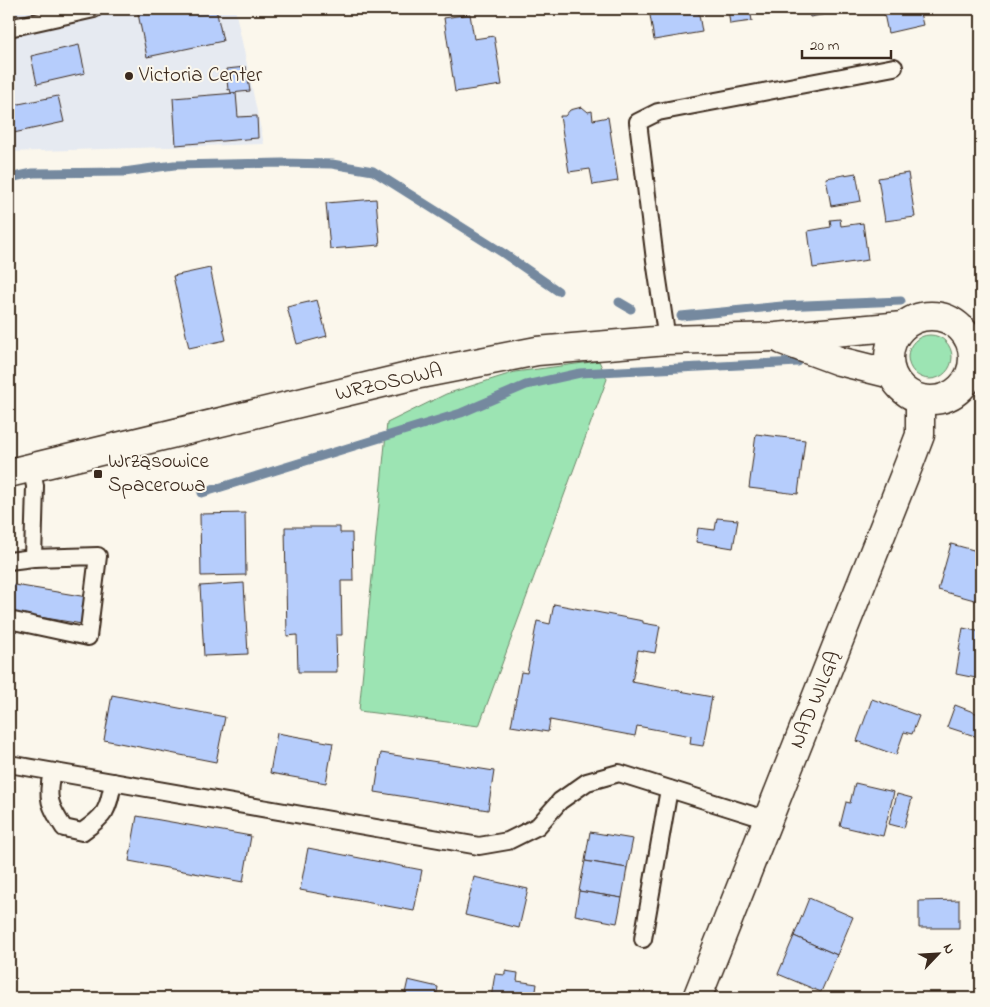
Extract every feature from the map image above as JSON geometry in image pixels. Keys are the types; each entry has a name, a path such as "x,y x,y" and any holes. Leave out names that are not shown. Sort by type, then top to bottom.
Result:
{"street":[{"path":"930,315 944,317 958,324 977,348 971,373 965,384 956,393 945,399 932,401 908,394 898,385 891,374 888,361 894,336 903,326 915,318 930,315"},
{"name":"WRZOSOWA","path":"20,471 430,372 537,351 667,340 776,337 903,326"},
{"name":"WRZOSOWA","path":"776,337 839,361 891,374"},
{"name":"NAD WILGĄ","path":"697,998 920,435 920,399"}],"lane":[{"path":"9,28 94,9"},
{"path":"667,340 638,122 658,112 894,67"},
{"path":"20,471 35,486 33,558"},
{"path":"9,561 33,558 98,556 88,637 9,620"},
{"path":"9,764 479,846 508,841 538,826 560,801 587,782 619,773 768,820"},
{"path":"52,772 48,789 52,811 64,828 82,832 101,819 109,804 113,782"},
{"path":"644,938 669,789"}],"shaded area":[{"name":"Victoria Center","path":"9,9 235,9 264,144 9,152"}],"green space":[{"path":"930,335 942,339 948,345 952,357 948,369 942,375 930,379 918,375 912,369 908,357 912,345 918,339"},
{"path":"599,361 607,379 479,726 359,711 387,423 446,394 515,372"}],"building":[{"path":"137,9 216,9 223,41 147,57"},
{"path":"649,9 698,9 702,32 654,40"},
{"path":"728,9 750,9 752,21 730,24"},
{"path":"808,9 849,9 849,10 810,17"},
{"path":"883,9 919,9 923,25 888,33"},
{"path":"470,14 474,39 494,36 502,85 455,92 444,18"},
{"path":"79,45 85,73 37,84 31,56"},
{"path":"246,67 250,91 231,93 230,89 228,90 226,69"},
{"path":"236,93 238,117 257,116 258,138 176,145 173,98"},
{"path":"58,96 64,122 9,134 9,106"},
{"path":"582,107 588,112 592,111 593,120 608,117 618,181 593,185 590,169 569,172 560,116 565,116 570,110"},
{"path":"856,173 861,201 831,206 826,178"},
{"path":"908,173 915,217 885,221 878,178"},
{"path":"376,199 380,245 330,249 326,203"},
{"path":"840,219 841,226 863,223 868,260 813,268 808,231 831,227 830,220"},
{"path":"210,268 226,340 189,348 173,276"},
{"path":"317,300 327,336 297,344 287,307"},
{"path":"756,434 805,440 798,494 749,488"},
{"path":"245,513 246,575 201,576 200,514"},
{"path":"717,518 738,520 733,548 696,542 698,528 715,530"},
{"path":"285,527 340,527 340,533 352,533 353,581 341,581 342,635 336,635 337,672 298,672 297,635 287,636"},
{"path":"951,544 981,552 981,589 978,601 938,590"},
{"path":"244,583 248,654 204,656 200,586"},
{"path":"9,584 87,597 82,624 9,612"},
{"path":"554,604 660,626 655,653 638,650 632,682 712,697 703,746 690,744 691,736 637,726 635,736 550,720 548,732 511,726 521,672 527,673 537,621 550,624"},
{"path":"963,628 981,632 981,679 956,674"},
{"path":"112,695 225,717 216,762 104,740"},
{"path":"872,699 919,716 912,734 904,732 896,755 857,741"},
{"path":"955,705 981,715 981,738 947,727"},
{"path":"277,733 333,743 326,783 270,773"},
{"path":"381,753 494,771 488,810 375,792"},
{"path":"855,783 894,792 883,836 840,826 846,802 850,803"},
{"path":"897,794 912,798 904,828 889,824"},
{"path":"9,795 13,796 9,824"},
{"path":"978,812 981,812 981,835 975,834"},
{"path":"137,816 251,836 243,882 129,861"},
{"path":"590,832 633,839 627,868 585,861"},
{"path":"308,848 422,870 414,911 300,890"},
{"path":"585,861 627,868 622,898 579,891"},
{"path":"474,877 528,889 519,928 465,915"},
{"path":"579,891 622,898 617,923 575,915"},
{"path":"809,898 853,917 837,955 794,936"},
{"path":"959,900 959,928 919,928 919,901"},
{"path":"794,936 837,955 821,992 778,974"},
{"path":"505,971 518,973 517,981 537,984 535,998 491,998 495,974 505,975"},
{"path":"408,980 438,987 436,998 404,998"}],"waterway":[{"path":"9,178 33,173 124,172 174,165 332,164 373,171 503,253 558,291"},
{"path":"681,316 782,306 901,301"},
{"path":"619,302 631,309"},
{"path":"202,493 461,413 526,385 580,373 798,362"}],"place":[{"name":"Victoria Center","path":"129,76"},
{"name":"Wrząsowice Spacerowa","path":"98,474"}]}
